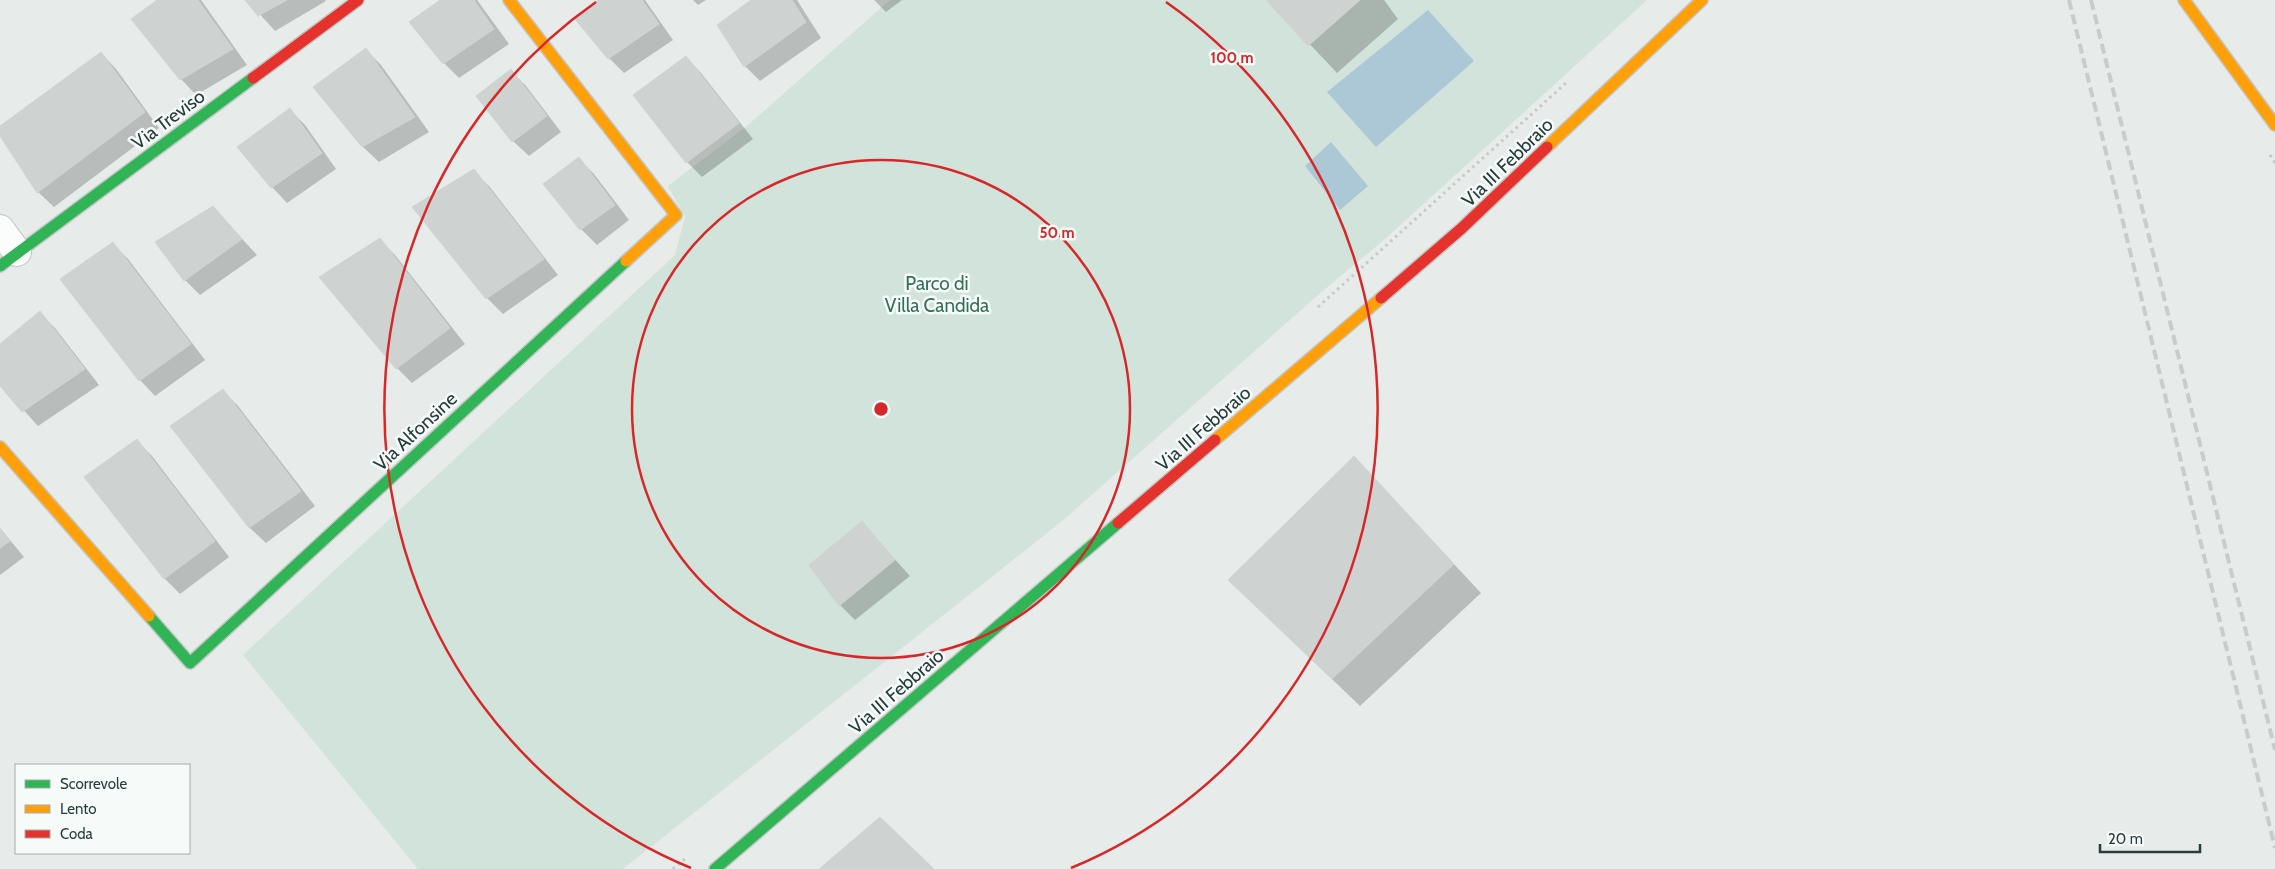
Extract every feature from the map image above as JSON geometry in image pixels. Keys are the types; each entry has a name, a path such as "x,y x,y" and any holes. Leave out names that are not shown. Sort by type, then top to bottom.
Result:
{"street":[{"name":"Via Treviso","path":"9,259 358,0"},
{"name":"Via Alfonsine","path":"0,447 190,663 676,215 509,0"},
{"name":"Via III Febbraio","path":"716,869 1462,228 1702,0"},
{"path":"2184,0 2275,125"},
{"path":"0,229 9,259"}],"green space":[{"name":"Parco di Villa Candida","path":"890,0 1647,0 1385,239 1318,295 1061,522 623,869 418,869 243,655 675,255 685,217 668,186 748,125"}],"water":[{"path":"1428,10 1474,61 1376,147 1327,92"},
{"path":"1331,142 1368,186 1340,210 1305,166"}],"building":[{"path":"157,0 198,0 233,49 180,80 131,19"},
{"path":"245,0 287,0 258,16"},
{"path":"440,0 474,0 494,29 443,64 409,22"},
{"path":"598,0 642,0 659,24 608,59 574,18"},
{"path":"751,0 792,0 806,22 744,67 717,25"},
{"path":"1266,0 1360,0 1308,46"},
{"path":"366,48 415,117 362,147 313,87"},
{"path":"101,52 145,112 37,193 0,136 0,126"},
{"path":"686,56 739,123 686,163 633,95"},
{"path":"511,69 547,116 512,142 476,96"},
{"path":"290,108 322,153 271,188 237,147"},
{"path":"579,157 615,205 580,230 543,184"},
{"path":"474,169 544,259 486,299 412,207"},
{"path":"213,206 242,239 184,281 155,242"},
{"path":"380,238 450,328 396,369 319,277"},
{"path":"113,242 191,344 139,381 60,279"},
{"path":"40,311 85,369 22,412 0,386 0,344"},
{"path":"223,389 301,491 249,528 170,426"},
{"path":"137,439 215,541 164,579 84,477"},
{"path":"1354,456 1454,564 1332,679 1228,580"},
{"path":"862,521 895,560 839,606 809,565"},
{"path":"0,529 10,541 0,548"},
{"path":"880,817 934,869 819,869"}],"railway":[{"path":"2069,0 2275,848"},
{"path":"2091,0 2275,750"}],"traffic: fast":[{"path":"0,266 253,78"},
{"path":"149,616 190,663 626,261"},
{"path":"715,869 1118,523"}],"traffic: slow":[{"path":"509,0 676,215 626,261"},
{"path":"1547,147 1702,0"},
{"path":"2184,0 2275,125"},
{"path":"1215,440 1381,298"},
{"path":"0,447 149,616"}],"traffic: jam":[{"path":"253,78 358,0"},
{"path":"1381,298 1462,228 1547,147"},
{"path":"1118,523 1215,440"}]}
